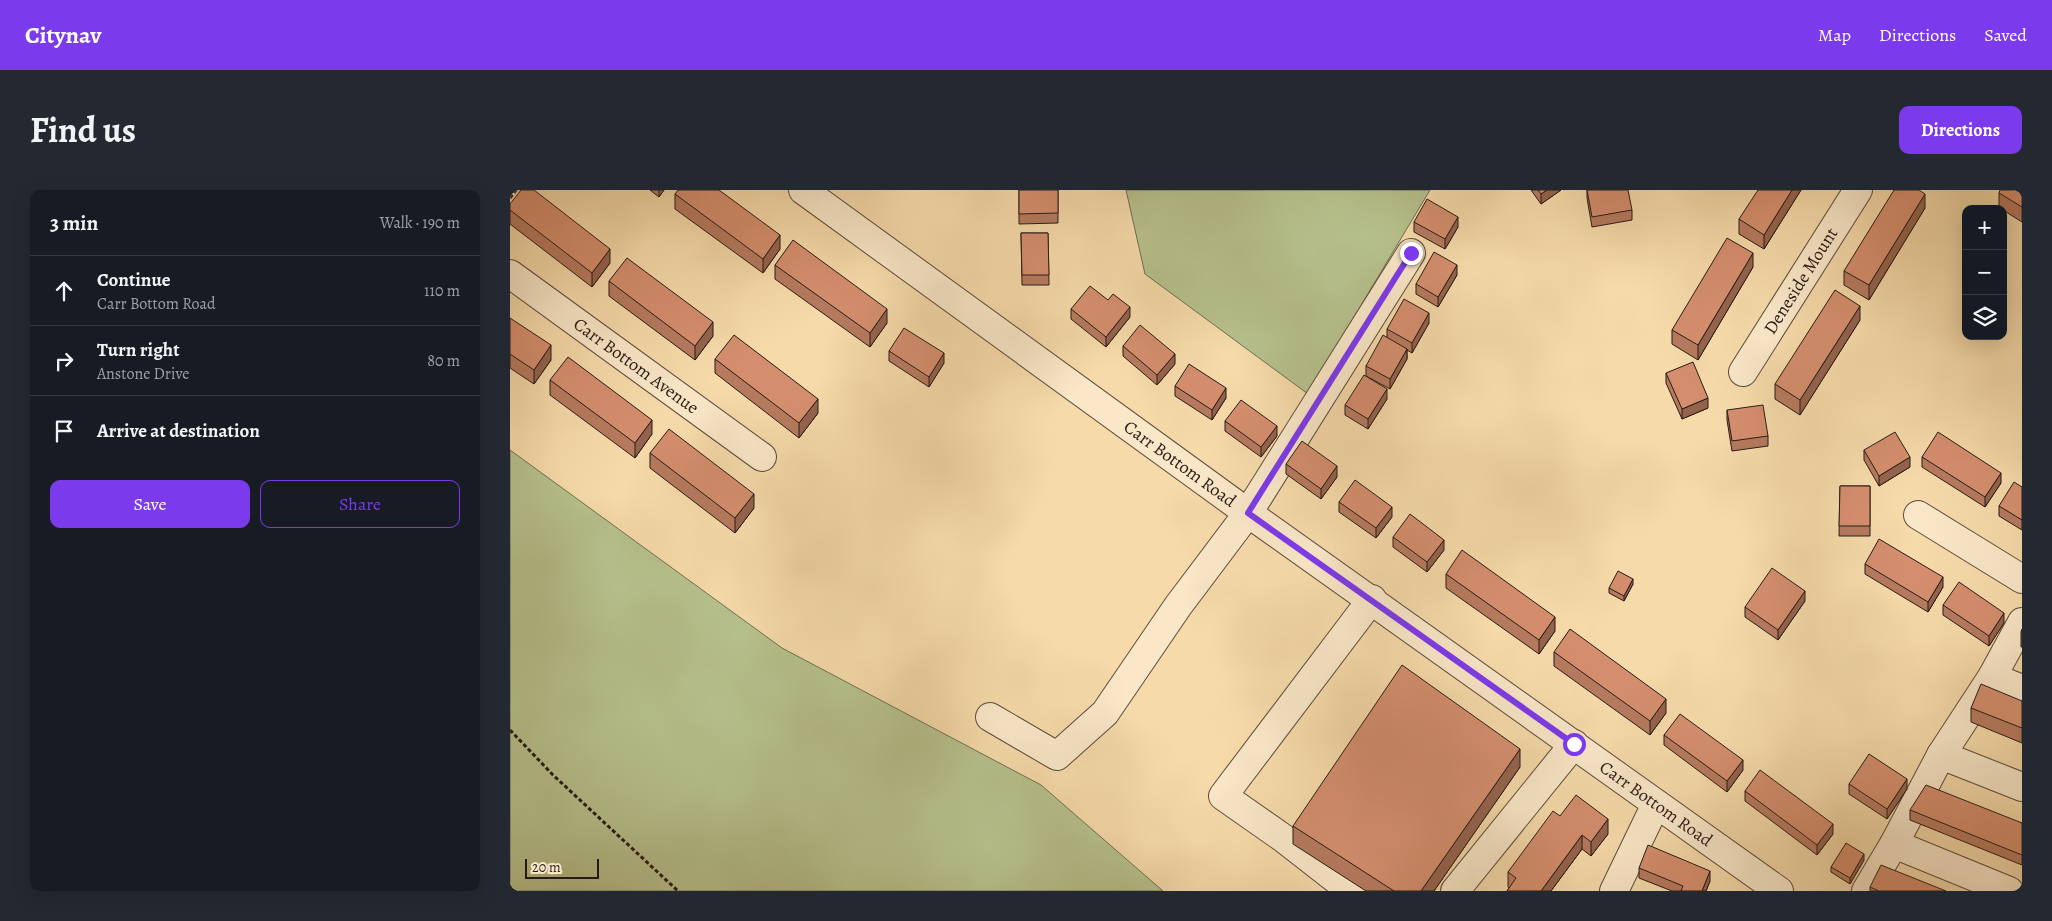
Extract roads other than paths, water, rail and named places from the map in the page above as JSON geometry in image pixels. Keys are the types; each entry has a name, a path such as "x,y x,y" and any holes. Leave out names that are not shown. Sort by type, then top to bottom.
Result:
{"street":[{"name":"Carr Bottom Road","path":"804,190 1248,513 1372,599 1779,891"},
{"name":"Deneside Mount","path":"1743,372 1858,190"},
{"path":"990,717 1057,756 1105,713 1178,606 1248,513 1411,253"},
{"name":"Carr Bottom Avenue","path":"510,274 762,457"},
{"path":"1918,515 2022,579"},
{"path":"1351,891 1283,838 1223,796 1372,599"},
{"path":"1866,891 1894,844 1941,755 1992,677 2022,622"},
{"path":"1992,677 2022,689"},
{"path":"1455,891 1574,744"},
{"path":"1941,755 2022,787"},
{"path":"1614,891 1656,804"},
{"path":"1894,844 2009,891"}]}
